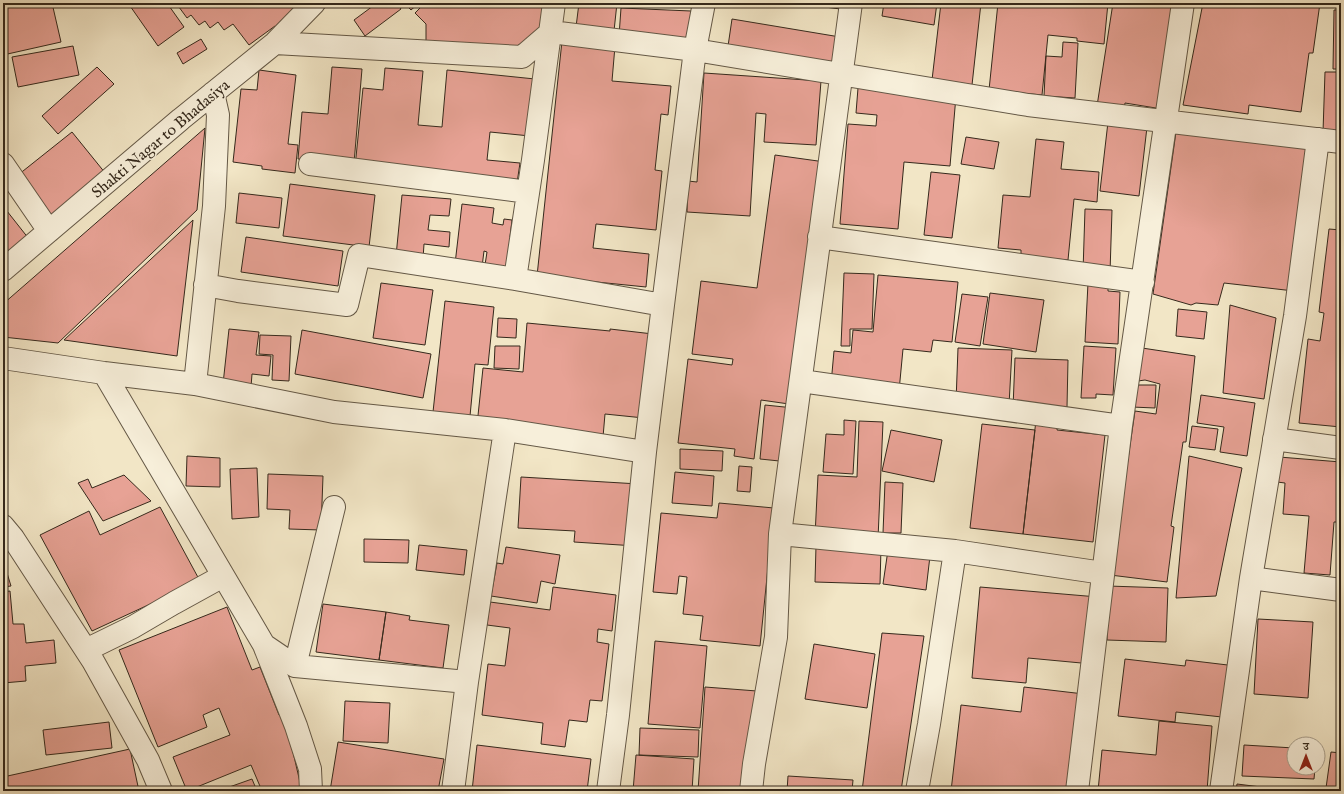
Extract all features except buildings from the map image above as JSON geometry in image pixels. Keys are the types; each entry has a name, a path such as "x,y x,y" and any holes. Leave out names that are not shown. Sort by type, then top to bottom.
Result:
{"street":[{"name":"Shakti Nagar to Bhadasiya","path":"3,270 213,93 275,43 314,3"},
{"path":"515,279 554,3"},
{"path":"608,791 618,715 645,452 695,50 704,3"},
{"path":"751,791 754,764 776,637 780,534 851,3"},
{"path":"1077,791 1121,426 1183,3"},
{"path":"275,43 522,57 551,32 695,50 1028,105 1341,142"},
{"path":"195,384 214,206 218,115 213,93"},
{"path":"1221,791 1251,578 1295,316 1318,139"},
{"path":"3,164 49,231"},
{"path":"310,164 528,192"},
{"path":"819,236 1143,282"},
{"path":"205,285 238,291 347,305 358,255 515,279 663,305"},
{"path":"3,358 104,373 195,384 334,412 505,430 645,452"},
{"path":"104,373 264,645 296,726 310,768 311,791"},
{"path":"801,381 1121,426"},
{"path":"453,791 466,682 505,430"},
{"path":"1274,439 1341,448"},
{"path":"295,666 334,507"},
{"path":"3,526 13,538 86,650 148,760 161,791"},
{"path":"780,534 955,551 1103,573"},
{"path":"917,791 929,724 955,551"},
{"path":"86,650 133,627 224,576"},
{"path":"1251,578 1341,590"},
{"path":"264,645 295,666 466,682"}]}
